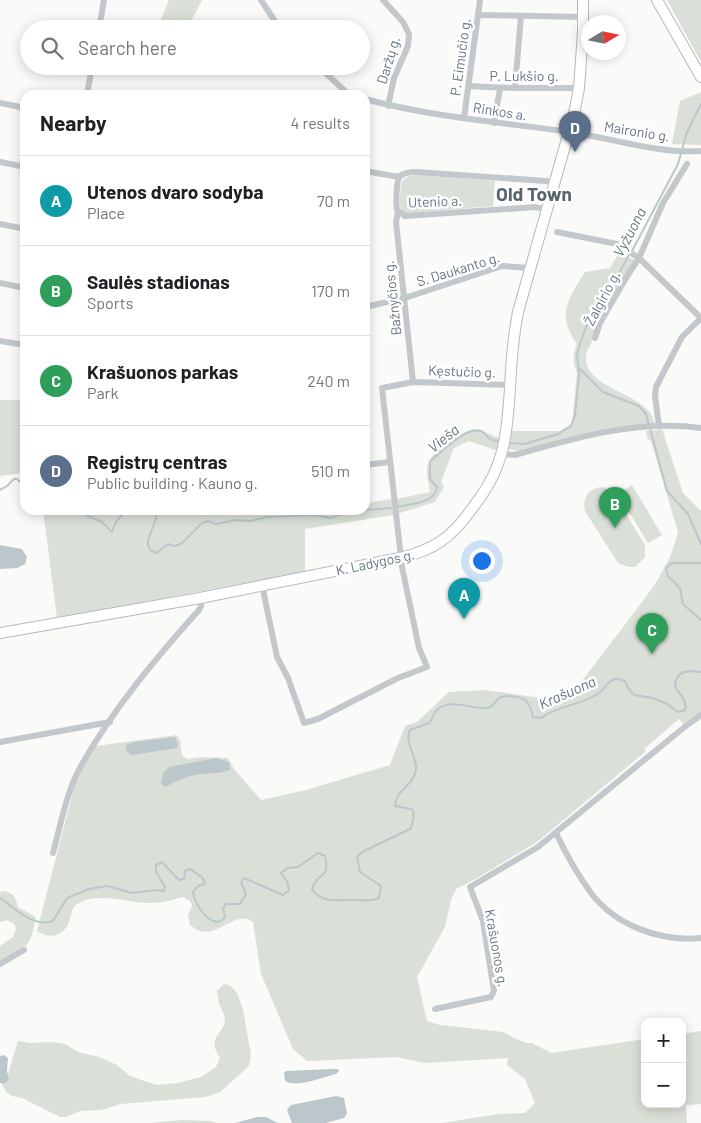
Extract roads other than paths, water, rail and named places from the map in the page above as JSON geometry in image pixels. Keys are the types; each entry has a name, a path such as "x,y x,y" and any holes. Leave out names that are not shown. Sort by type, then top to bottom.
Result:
{"main road":[{"name":"K. Ladygos g.","path":"583,0 584,15"},
{"path":"657,0 701,77"},
{"name":"K. Ladygos g.","path":"0,633 200,598 400,558 424,551 440,543 457,529 487,488 506,436 515,330 530,268 569,132 579,88 581,60"}],"street":[{"path":"100,20 104,0"},
{"path":"261,0 274,20"},
{"name":"Daržų g.","path":"383,0 402,22 409,34 408,46 394,78 388,106"},
{"name":"P. Eimučio g.","path":"464,118 480,0"},
{"path":"478,15 581,17"},
{"path":"515,87 521,16"},
{"path":"88,90 90,75"},
{"path":"328,75 344,90"},
{"name":"P. Lukšio g.","path":"469,86 500,89 515,87 579,88"},
{"path":"494,123 500,89"},
{"name":"Rinkos a.","path":"370,101 388,106 494,123 569,132"},
{"path":"0,103 20,107"},
{"name":"Maironio g.","path":"569,132 631,144 690,152 701,151"},
{"path":"0,162 20,166"},
{"name":"Žalgirio g.","path":"595,338 600,323 638,257 663,203 687,164"},
{"path":"370,172 399,177"},
{"name":"Utenio a.","path":"546,210 536,207 405,216 398,212 396,204 399,177 412,172 421,172 554,183"},
{"name":"Bažnyčios g.","path":"398,212 396,222 414,382"},
{"path":"0,224 20,229"},
{"path":"556,232 617,244 624,248 638,257 701,318 682,337 656,387 654,396 656,427"},
{"name":"S. Daukanto g.","path":"370,306 405,298 502,266 530,268"},
{"path":"0,283 20,287"},
{"path":"0,341 20,344"},
{"name":"Kęstučio g.","path":"390,462 382,388 414,382 510,385"},
{"path":"502,451 509,456 579,437 645,428 687,426 701,428"},
{"path":"262,585 276,657 288,678 304,724 318,719 398,678 427,667 419,648 400,558 390,462 370,464"},
{"path":"53,853 66,800 81,766 110,722 162,651 199,610 201,606 200,598"},
{"path":"701,715 556,833 571,862 592,894 619,918 641,929 666,938 701,938"},
{"path":"0,742 110,722"},
{"name":"Krašuonos g.","path":"435,1009 492,996 494,991 483,921 470,887 538,847 556,833"},
{"path":"0,964 24,950"}],"waterway":[{"name":"Vyžuona","path":"632,251 678,164 687,132 701,104"},
{"name":"Krašuona","path":"509,443 524,444 558,434 571,426 575,415 579,374 577,353 587,324 607,295 629,255"},
{"name":"Krašuona","path":"579,368 603,392 639,406 646,414 667,491 688,514 701,544"},
{"name":"Vieša","path":"397,507 428,500 436,492 437,487 430,479 430,462 461,436 475,430 481,431 490,439 501,442"},
{"name":"Vieša","path":"0,490 14,479 20,482"},
{"name":"Vieša","path":"370,510 392,508"},
{"name":"Vieša","path":"86,515 102,522 112,532 116,522 122,515"},
{"name":"Vieša","path":"156,515 148,540 150,550 156,553 168,544 174,546 181,544 202,523 208,521 216,524 236,520 251,521 267,517 314,515"},
{"name":"Vieša","path":"314,515 331,518 338,515"},
{"name":"Krašuona","path":"701,563 672,563 666,568 668,576 680,588 683,604 701,620"},
{"name":"Krašuona","path":"0,898 31,919 38,922 53,921 67,898 89,889 107,886 132,893 155,890 164,891 165,887 156,872 156,865 162,862 179,880 184,879 185,871 190,869 202,877 205,882 193,892 194,897 205,915 215,922 225,917 223,908 226,904 240,904 246,894 241,882 244,878 283,895 289,890 287,881 281,873 288,868 298,867 318,853 325,856 326,869 312,889 320,897 330,900 379,898 381,886 360,872 357,857 364,851 410,829 413,819 412,809 395,806 398,796 415,775 416,764 409,740 410,730 429,723 436,711 442,707 454,704 488,708 501,697 513,696 525,700 530,707 533,717 541,718 596,695 611,681 619,679 625,681 634,695 653,698 667,704 678,712 685,710 686,707 675,686 678,677 687,671 701,672"}],"place":[{"name":"Registrų centras","path":"575,152"},
{"name":"Saulės stadionas","path":"615,528"},
{"name":"Utenos dvaro sodyba","path":"464,619"},
{"name":"Krašuonos parkas","path":"652,654"}],"district":[{"name":"Old Town","path":"534,193"}]}
